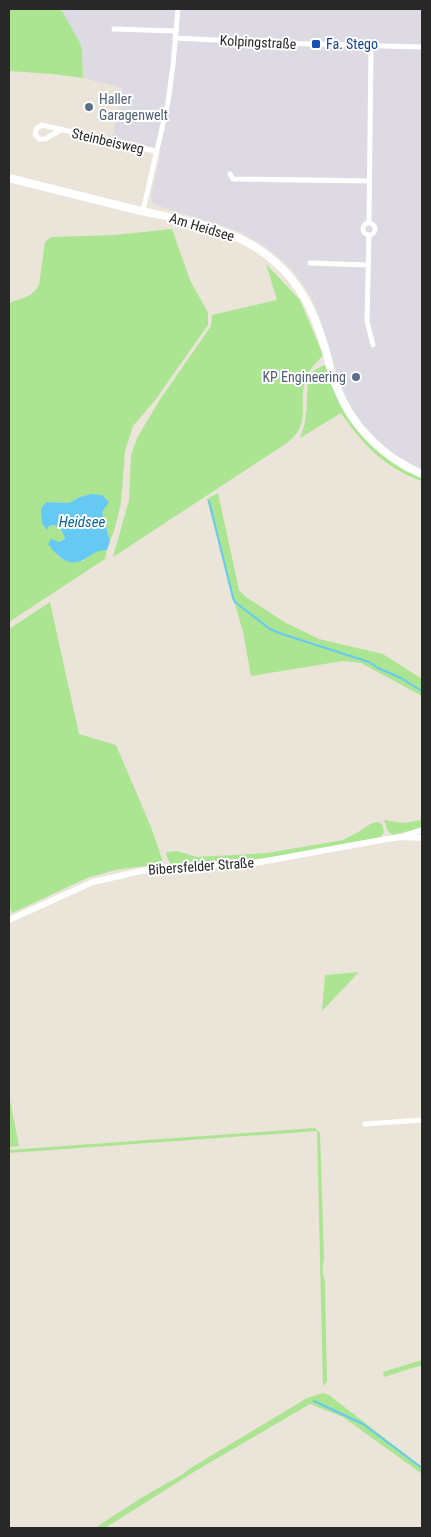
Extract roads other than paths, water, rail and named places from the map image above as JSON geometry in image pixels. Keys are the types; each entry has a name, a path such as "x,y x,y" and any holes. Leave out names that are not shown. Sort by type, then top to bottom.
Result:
{"main road":[{"name":"Am Heidsee","path":"9,178 216,228 249,242 289,275 311,308 337,388 355,421 365,434 391,457 422,474"}],"street":[{"name":"Steinbeisweg","path":"142,211 168,102 178,9"},
{"path":"114,29 176,31"},
{"name":"Kolpingstraße","path":"176,38 422,47"},
{"path":"369,222 371,46"},
{"name":"Steinbeisweg","path":"61,130 155,151"},
{"path":"230,174 233,178 370,181"},
{"path":"369,222 374,225 375,230 369,235"},
{"path":"369,222 363,225 362,229 363,232 369,235"},
{"path":"369,235 367,321 373,345"},
{"path":"310,263 368,265"},
{"name":"Bibersfelder Straße","path":"9,920 65,893 93,882 141,870 255,863 401,837 422,830"},
{"name":"Bibersfelder Straße","path":"401,837 422,838"},
{"path":"365,1124 422,1120"}],"water":[{"name":"Heidsee","path":"91,494 102,495 109,502 102,512 110,541 107,550 97,552 79,562 69,562 59,557 48,544 51,539 59,542 65,539 61,529 54,525 49,526 47,530 42,523 41,509 46,502 69,503"}],"waterway":[{"path":"209,501 235,602 270,629 369,662 422,691"},
{"path":"314,1401 363,1424 422,1468"}],"place":[{"name":"Fa. Stego","path":"316,44"},
{"name":"Haller Garagenwelt","path":"89,107"},
{"name":"KP Engineering","path":"356,377"}]}
